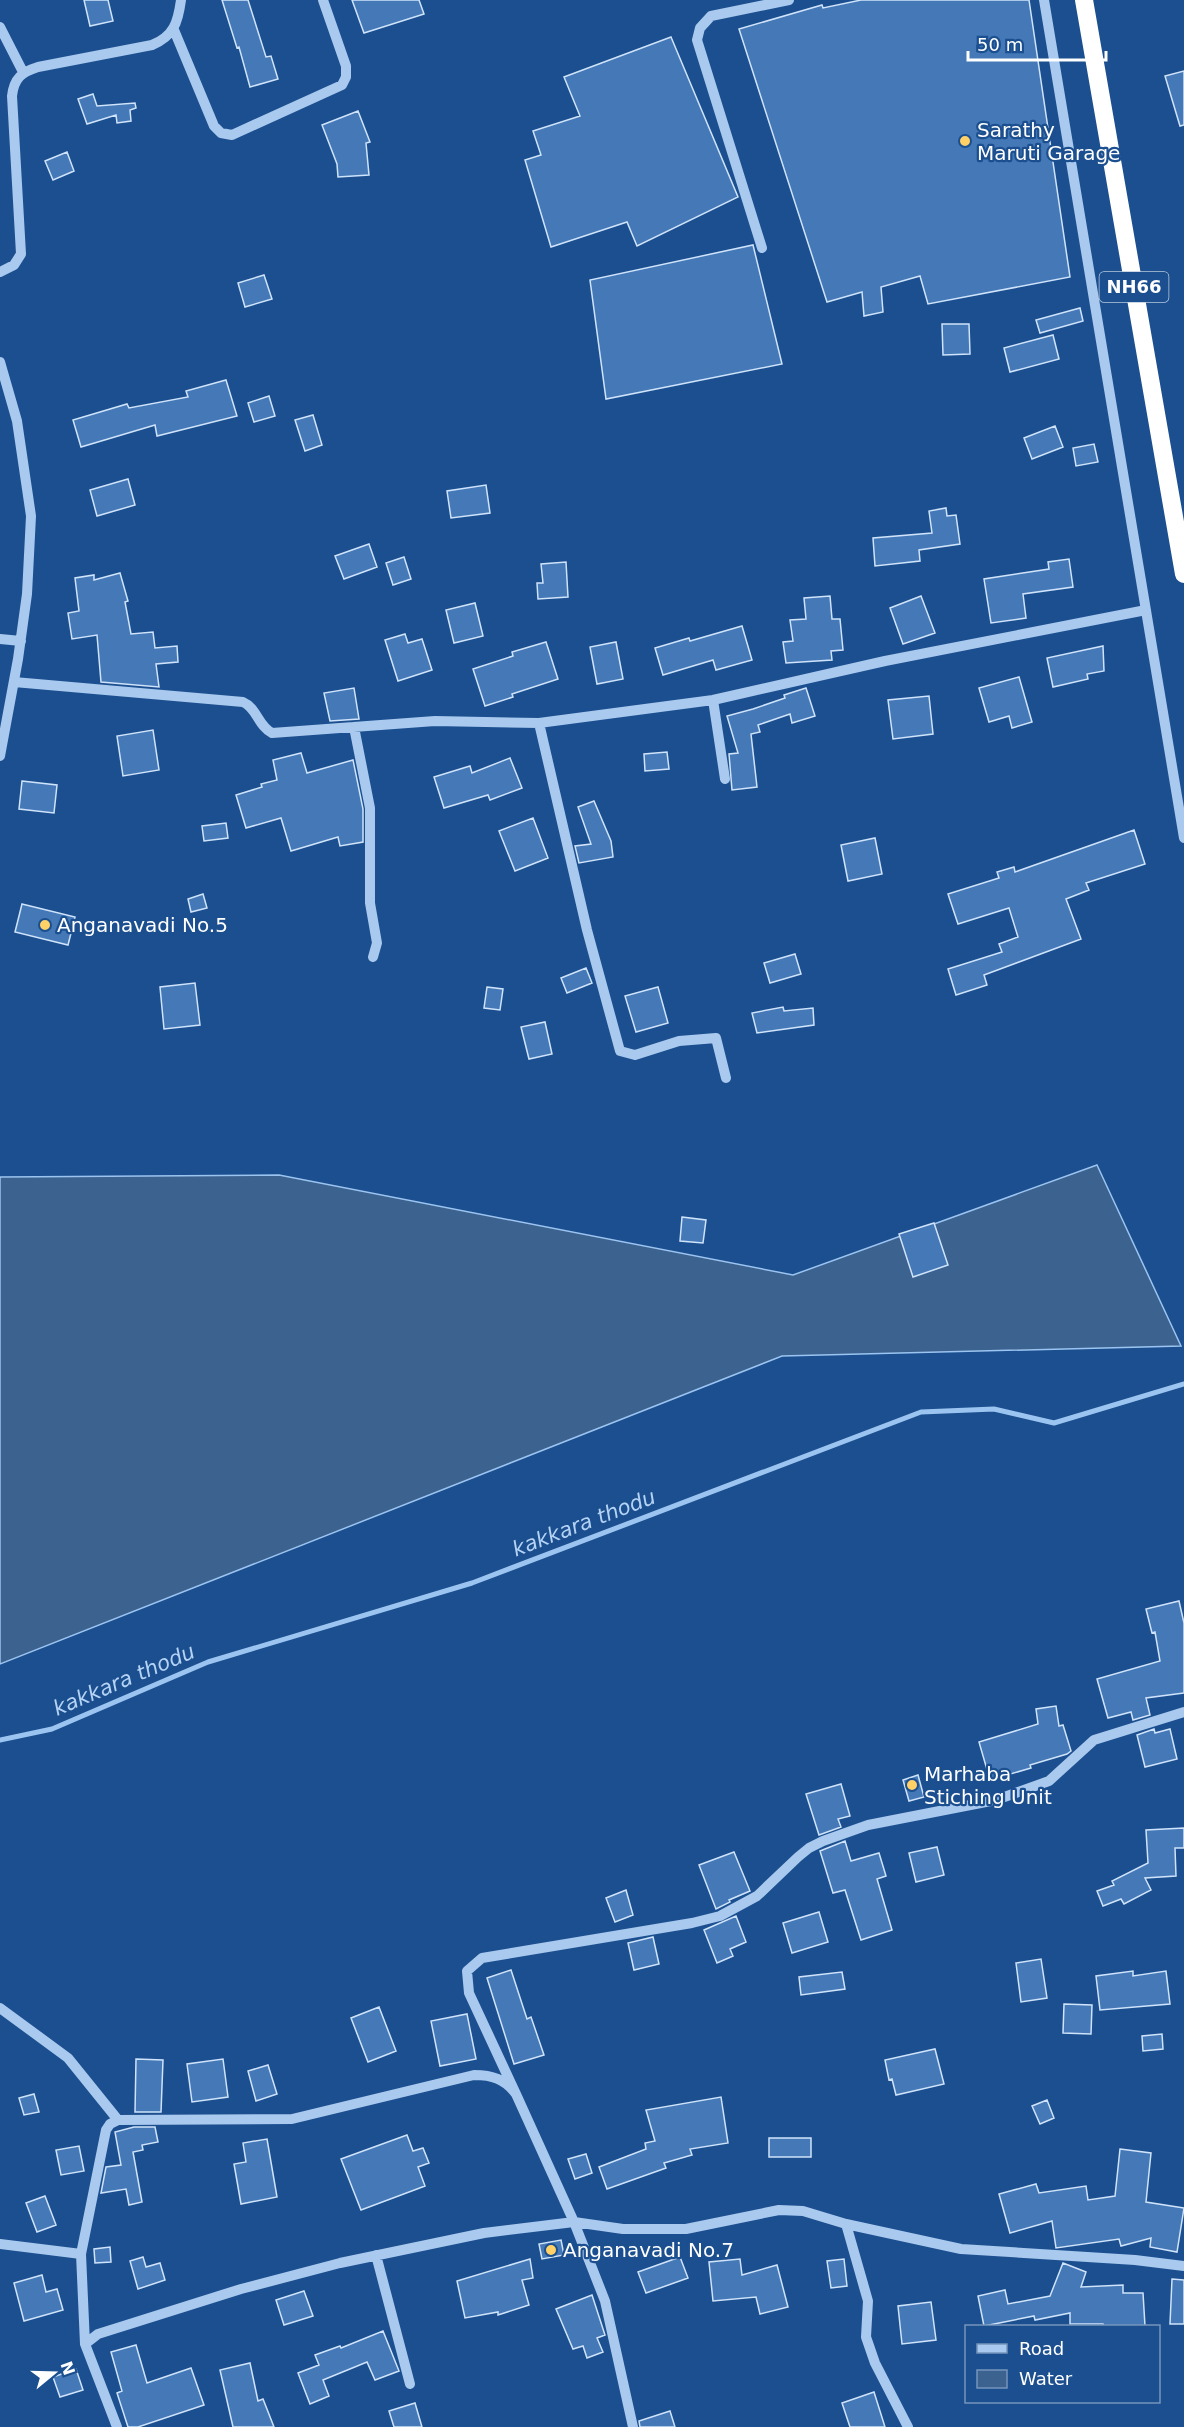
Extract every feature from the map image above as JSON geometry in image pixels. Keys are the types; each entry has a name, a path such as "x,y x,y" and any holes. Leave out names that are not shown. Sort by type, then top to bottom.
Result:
{"highway":[{"name":"NH66","path":"1084,0 1184,574"}],"street":[{"path":"0,272 14,265 21,254 12,96 14,83 23,72 38,67 152,45 168,37 174,30 179,18 181,0"},
{"path":"174,30 214,126 221,133 232,135 342,85 346,77 346,66 323,0"},
{"path":"762,248 697,40 699,28 711,16 789,0"},
{"path":"1044,0 1184,838"},
{"path":"0,27 23,72"},
{"path":"0,362 17,421 32,516 27,594 21,641 0,756"},
{"path":"14,682 243,702 253,709 262,726 272,732 435,721 539,723 713,700 885,661 1146,610"},
{"path":"0,639 21,641"},
{"path":"713,700 725,779"},
{"path":"539,723 587,930 620,1051 635,1056 679,1041 716,1038 726,1078"},
{"path":"354,727 370,808 370,903 377,943 373,957"},
{"path":"633,2427 605,2301 574,2222 469,1993 467,1971 482,1958 692,1923 720,1916 758,1896 798,1857 823,1841 868,1825 996,1800 1049,1781 1094,1740 1184,1712"},
{"path":"0,2008 68,2058 118,2120"},
{"path":"117,2427 85,2344 81,2254 106,2130 110,2124 118,2120 292,2119 474,2075 502,2080 516,2094"},
{"path":"85,2344 98,2334 241,2289 376,2255 484,2233 574,2222 623,2229 686,2229 779,2210 803,2211 846,2224 962,2249 1135,2260 1184,2266"},
{"path":"846,2224 868,2301 866,2337 875,2363 908,2427"},
{"path":"0,2244 81,2254"},
{"path":"376,2255 410,2384"}],"water":[{"path":"1097,1165 1181,1346 782,1356 0,1664 0,1177 279,1175 793,1275"}],"building":[{"path":"84,0 108,0 113,21 90,26"},
{"path":"222,0 248,0 266,57 271,56 278,79 250,87"},
{"path":"352,0 419,0 424,14 364,33"},
{"name":"Sarathy Maruti Garage","path":"861,0 1029,0 1070,277 928,304 920,276 881,287 883,312 864,316 862,292 827,302 739,29 822,5 823,8"},
{"path":"671,37 738,197 637,246 627,222 551,247 525,160 541,155 533,131 580,116 564,77"},
{"path":"1184,71 1184,125 1180,126 1165,76"},
{"path":"93,94 97,106 135,103 136,108 130,110 131,121 117,123 116,115 87,124 78,99"},
{"path":"358,111 370,142 366,143 369,175 338,177 337,164 322,125"},
{"path":"67,152 74,171 53,180 45,161"},
{"path":"753,245 782,364 606,399 590,280"},
{"path":"264,275 272,299 245,307 238,283"},
{"path":"1080,308 1083,321 1040,333 1036,320"},
{"path":"942,324 969,324 970,354 943,355"},
{"path":"1053,335 1059,359 1010,372 1004,348"},
{"path":"226,380 237,416 157,436 155,425 81,447 73,420 127,404 129,408 188,397 186,391"},
{"path":"269,396 275,416 254,422 248,403"},
{"path":"313,415 322,445 305,451 295,420"},
{"path":"1055,426 1063,447 1032,459 1024,438"},
{"path":"1094,444 1098,462 1076,466 1073,448"},
{"path":"128,479 135,505 97,516 90,490"},
{"path":"486,485 490,513 451,518 447,491"},
{"path":"946,508 947,516 956,515 960,544 919,550 920,561 875,566 873,538 932,533 929,511"},
{"path":"369,544 377,567 344,579 335,556"},
{"path":"404,557 411,579 393,585 386,563"},
{"path":"1069,559 1073,587 1023,594 1026,618 991,623 984,579 1049,569 1048,562"},
{"path":"566,562 568,597 538,599 537,583 543,583 541,564"},
{"path":"120,573 128,601 125,602 131,634 153,632 155,648 177,646 178,662 156,664 159,687 101,682 97,635 72,639 68,613 79,611 75,578 94,575 94,580"},
{"path":"830,596 832,619 840,619 843,650 831,651 832,660 786,663 783,642 793,641 790,620 806,619 804,598"},
{"path":"921,596 935,633 903,644 890,608"},
{"path":"475,603 483,636 454,643 446,610"},
{"path":"742,626 752,660 716,670 713,660 663,675 655,648"},
{"path":"405,634 408,643 422,639 432,670 398,681 385,640"},
{"path":"546,642 558,679 512,694 513,697 485,706 473,669 513,656 512,652"},
{"path":"616,642 623,679 597,684 590,647"},
{"path":"1103,646 1104,671 1087,674 1088,679 1053,687 1047,658"},
{"path":"1019,677 1032,722 1012,728 1009,716 989,722 979,688"},
{"path":"354,688 359,719 330,721 324,693"},
{"path":"806,688 815,716 792,723 790,714 758,725 760,732 751,734 757,787 732,790 729,754 738,753 727,716 785,698 784,695"},
{"path":"929,696 933,734 893,739 888,700"},
{"path":"153,730 159,770 123,776 117,736"},
{"path":"667,752 669,769 645,771 644,754"},
{"path":"301,753 307,773 353,760 363,809 363,842 340,846 338,837 291,851 281,818 246,828 236,795 277,780 273,760"},
{"path":"510,758 522,788 490,800 488,795 444,808 434,777 470,766 472,773"},
{"path":"22,781 57,785 54,813 19,809"},
{"path":"594,801 611,841 613,857 579,863 575,846 591,844 578,807"},
{"path":"533,818 548,858 515,871 499,831"},
{"path":"226,823 228,838 204,841 202,826"},
{"path":"1134,830 1145,864 1086,883 1089,890 1066,899 1081,939 984,975 987,985 956,995 948,969 1002,952 999,944 1018,937 1009,908 958,924 948,894 999,878 997,872 1014,867 1015,872"},
{"path":"875,838 882,874 848,881 841,845"},
{"path":"203,894 207,908 191,912 188,899"},
{"name":"Anganavadi No.5","path":"22,904 75,917 68,945 15,932"},
{"path":"795,954 801,974 770,983 764,963"},
{"path":"586,968 592,983 567,993 561,978"},
{"path":"195,983 200,1025 164,1029 160,987"},
{"path":"487,987 503,989 500,1010 484,1008"},
{"path":"658,987 668,1023 636,1032 625,996"},
{"path":"783,1007 784,1011 813,1008 814,1025 757,1033 752,1013"},
{"path":"545,1022 552,1054 529,1059 521,1027"},
{"path":"682,1217 706,1220 703,1243 680,1241"},
{"path":"934,1223 948,1265 913,1277 899,1234"},
{"path":"1179,1601 1184,1623 1184,1693 1146,1698 1150,1715 1133,1720 1131,1712 1108,1718 1097,1679 1160,1661 1155,1632 1152,1633 1146,1609"},
{"path":"1056,1706 1059,1726 1063,1725 1071,1751 1030,1765 1031,1768 990,1780 979,1742 1038,1724 1036,1709"},
{"path":"1154,1729 1155,1733 1170,1729 1177,1759 1145,1767 1137,1735"},
{"path":"918,1775 924,1797 909,1801 903,1780"},
{"path":"841,1784 850,1816 838,1819 841,1827 819,1835 806,1794"},
{"path":"1184,1828 1184,1848 1175,1848 1176,1876 1145,1878 1151,1890 1124,1904 1121,1899 1103,1906 1097,1891 1114,1885 1112,1881 1148,1863 1146,1830"},
{"path":"845,1841 851,1861 879,1853 886,1876 877,1879 892,1930 861,1940 845,1890 833,1893 820,1851"},
{"path":"937,1847 944,1875 916,1882 909,1853"},
{"path":"734,1852 750,1891 729,1900 730,1902 716,1909 699,1865"},
{"path":"626,1890 633,1915 615,1922 606,1898"},
{"path":"819,1912 828,1942 792,1953 783,1923"},
{"path":"736,1916 746,1942 730,1949 733,1956 717,1963 704,1930"},
{"path":"653,1937 659,1964 634,1970 628,1943"},
{"path":"1041,1959 1047,1998 1021,2002 1016,1963"},
{"path":"511,1970 527,2019 531,2017 544,2055 514,2064 487,1978"},
{"path":"1133,1971 1133,1976 1166,1971 1170,2004 1100,2010 1096,1976"},
{"path":"842,1972 845,1989 801,1995 799,1977"},
{"path":"1064,2004 1092,2005 1091,2034 1063,2033"},
{"path":"379,2007 396,2051 368,2062 351,2018"},
{"path":"467,2014 476,2059 440,2066 431,2021"},
{"path":"1162,2034 1163,2049 1143,2051 1142,2036"},
{"path":"935,2049 944,2084 896,2095 892,2079 889,2080 885,2060"},
{"path":"136,2059 163,2060 161,2112 135,2112"},
{"path":"223,2059 228,2097 192,2102 187,2064"},
{"path":"268,2065 277,2094 256,2101 248,2071"},
{"path":"34,2094 39,2112 24,2115 19,2098"},
{"path":"721,2097 728,2143 690,2149 692,2155 664,2163 666,2168 607,2189 599,2167 646,2149 645,2143 655,2141 646,2110"},
{"path":"1047,2100 1054,2118 1040,2124 1032,2106"},
{"path":"134,2127 155,2127 158,2142 142,2145 143,2150 133,2152 142,2202 129,2205 126,2189 101,2193 106,2167 121,2165 115,2132"},
{"path":"407,2135 413,2151 423,2148 429,2163 418,2167 425,2186 361,2210 341,2159"},
{"path":"769,2138 811,2138 811,2157 769,2157"},
{"path":"267,2139 277,2197 241,2204 234,2164 246,2162 243,2143"},
{"path":"79,2146 84,2171 61,2175 56,2150"},
{"path":"1120,2149 1151,2153 1146,2202 1184,2208 1177,2252 1150,2247 1151,2238 1121,2246 1119,2239 1056,2248 1052,2221 1010,2233 999,2194 1036,2184 1039,2193 1086,2186 1088,2200 1115,2196"},
{"path":"586,2154 592,2173 575,2179 568,2159"},
{"path":"45,2196 56,2225 37,2232 26,2203"},
{"name":"Anganavadi No.7","path":"561,2240 564,2255 542,2259 539,2244"},
{"path":"110,2247 111,2262 95,2263 94,2249"},
{"path":"143,2257 146,2267 160,2263 165,2280 138,2289 130,2261"},
{"path":"680,2257 688,2278 646,2293 638,2272"},
{"path":"530,2259 533,2278 522,2280 529,2305 498,2315 498,2312 465,2318 457,2281"},
{"path":"740,2259 742,2275 777,2265 788,2307 760,2314 756,2297 713,2301 709,2262"},
{"path":"844,2259 847,2286 831,2288 827,2261"},
{"path":"1063,2263 1086,2272 1081,2287 1123,2285 1123,2293 1143,2293 1145,2325 1070,2324 1070,2313 1035,2320 1034,2316 984,2325 978,2296 1005,2290 1008,2304 1050,2296"},
{"path":"42,2275 46,2292 57,2289 63,2310 24,2321 14,2283"},
{"path":"1172,2279 1184,2280 1184,2324 1170,2324"},
{"path":"304,2291 313,2316 284,2325 276,2300"},
{"path":"592,2295 605,2335 597,2338 603,2352 587,2358 583,2346 573,2349 556,2309"},
{"path":"931,2302 936,2340 902,2344 898,2306"},
{"path":"383,2331 399,2371 375,2380 367,2362 323,2380 329,2396 310,2404 298,2373 319,2365 315,2355 340,2346 341,2348"},
{"path":"136,2345 147,2383 191,2368 204,2405 138,2427 128,2427 117,2393 122,2391 111,2352"},
{"path":"250,2363 258,2401 263,2399 274,2427 233,2427 220,2370"},
{"path":"76,2369 83,2390 60,2397 53,2377"},
{"path":"874,2392 885,2427 850,2427 842,2403"},
{"path":"415,2403 422,2427 394,2427 389,2411"},
{"path":"670,2411 675,2427 640,2427 639,2421"}],"waterway":[{"name":"kakkara thodu","path":"0,1740 52,1729 208,1662 472,1583 921,1412 994,1409 1054,1423 1184,1384"}],"place":[{"name":"Sarathy Maruti Garage","path":"965,141"},
{"name":"Anganavadi No.5","path":"45,925"},
{"name":"Marhaba Stiching Unit","path":"912,1785"},
{"name":"Anganavadi No.7","path":"551,2250"}]}
